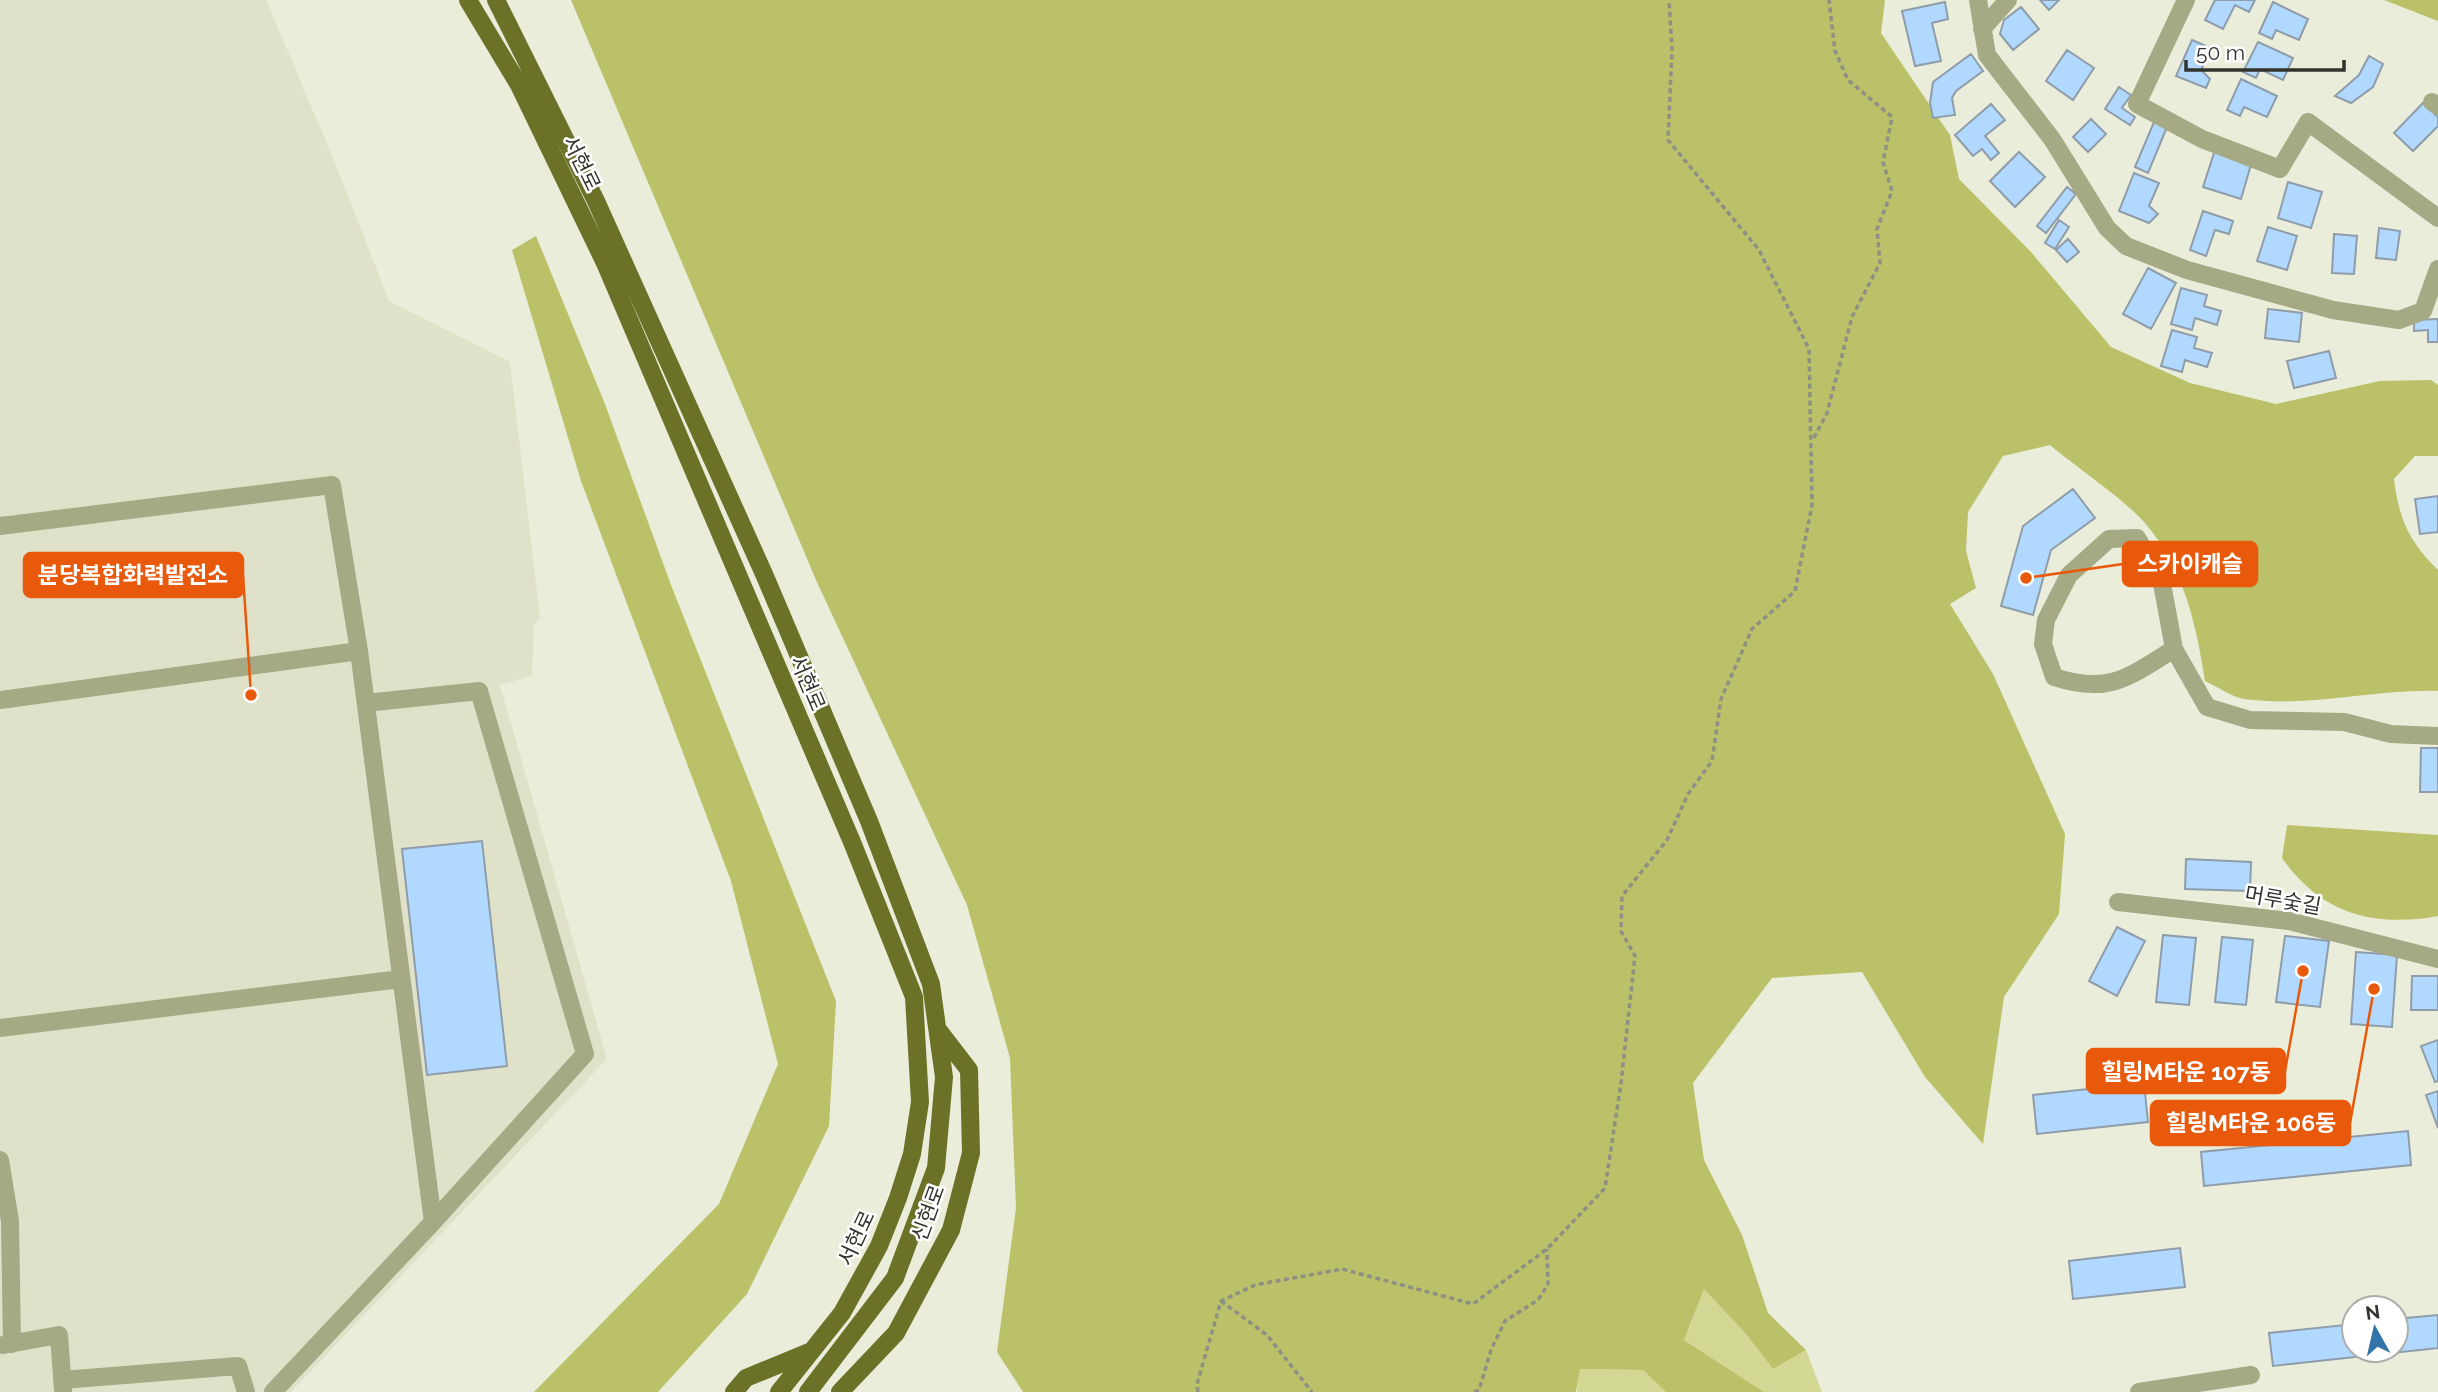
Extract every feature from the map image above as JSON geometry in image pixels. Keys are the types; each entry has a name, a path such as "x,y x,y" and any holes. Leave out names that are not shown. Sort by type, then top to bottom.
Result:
{"main road":[{"name":"서현로","path":"468,0 519,85 605,263 852,842 914,997 920,1102 912,1154 879,1246 842,1313 779,1392"},
{"name":"서현로","path":"496,0 596,201 764,574 869,821 931,984 944,1077 936,1168 895,1278 808,1392"},
{"name":"신현로","path":"840,1392 896,1333 951,1230 971,1153 969,1070 937,1029"},
{"path":"734,1392 746,1378 809,1352"}],"street":[{"path":"1978,0 1987,55 2052,139 2106,228 2126,246 2187,270 2333,310 2399,320 2423,311 2438,270"},
{"path":"1982,29 2008,0"},
{"path":"2186,0 2137,104 2202,139 2280,169 2308,122 2438,218"},
{"path":"0,526 332,485 359,651 433,1222"},
{"path":"2174,649 2120,682 2079,685 2054,677 2043,644 2046,620 2069,575 2109,539 2137,538 2161,578 2174,649 2207,707 2230,716 2261,721 2344,722 2391,734 2438,737"},
{"path":"0,700 359,651"},
{"path":"273,1392 433,1222 585,1054 479,691 366,703"},
{"name":"머루숯길","path":"2118,902 2289,921 2438,959"},
{"path":"0,1028 401,979"},
{"path":"0,1160 10,1221 6,1345 59,1335 62,1386 238,1366 246,1392"},
{"path":"2138,1392 2251,1375"}],"path":[{"path":"1198,1392 1197,1384 1221,1301 1255,1285 1342,1269 1473,1304 1547,1249 1605,1188 1621,1083 1635,956 1621,931 1622,896 1667,840 1688,794 1712,761 1721,699 1752,629 1795,591 1812,505 1813,440 1809,348 1759,250 1668,140 1672,50 1669,0"},
{"path":"1813,440 1828,413 1852,317 1880,263 1877,229 1892,191 1884,162 1892,117 1848,80 1835,51 1829,0"},
{"path":"1474,1392 1479,1390 1491,1350 1505,1321 1538,1300 1548,1284 1547,1249"},
{"path":"1221,1301 1267,1335 1312,1392"}],"shaded area":[{"path":"0,0 266,0 331,153 389,301 510,362 540,618 534,624 532,676 500,685 607,1059 291,1392 0,1392"}],"green space":[{"path":"571,0 1885,0 1881,33 1950,135 1959,179 2031,252 2111,347 2190,383 2276,404 2380,381 2431,380 2438,385 2438,456 2415,456 2394,479 2407,529 2438,570 2438,691 2292,701 2244,699 2229,694 2205,681 2192,618 2179,578 2170,559 2145,523 2113,494 2050,445 2003,456 1968,512 1966,551 1976,588 1950,604 1993,674 2065,834 2059,914 2004,997 1983,1144 1925,1077 1862,972 1772,978 1693,1083 1704,1160 1742,1235 1768,1313 1806,1350 1773,1369 1746,1334 1704,1289 1684,1340 1764,1392 1666,1392 1643,1370 1580,1369 1576,1392 1023,1392 997,1352 1016,1208 1010,1058 967,905 816,580"},
{"path":"2384,0 2438,0 2438,21"},
{"path":"536,236 605,404 671,585 836,1001 829,1126 747,1294 658,1392 534,1392 719,1204 778,1064 731,881 581,481 512,250"},
{"path":"2287,825 2438,835 2438,916 2391,920 2350,912 2331,904 2297,877 2282,858"},
{"path":"1704,1289 1746,1334 1773,1369 1806,1350 1822,1392 1764,1392 1684,1340"},
{"path":"1579,1369 1643,1370 1666,1392 1577,1392"}],"building":[{"path":"2040,0 2059,0 2049,10"},
{"path":"2215,0 2255,0 2249,12 2235,5 2223,29 2205,20"},
{"path":"1945,2 1948,19 1932,23 1941,61 1915,66 1902,11"},
{"path":"2273,2 2308,19 2299,40 2276,30 2272,39 2259,33"},
{"path":"2021,7 2039,29 2013,50 2000,34 2004,20"},
{"path":"2192,40 2211,48 2201,70 2210,79 2206,88 2176,76"},
{"path":"2258,42 2293,58 2283,80 2260,69 2256,78 2243,72"},
{"path":"2067,50 2094,68 2073,100 2046,81"},
{"path":"1971,54 1983,71 1956,91 1952,98 1955,115 1933,118 1930,103 1933,82"},
{"path":"2369,56 2383,64 2373,87 2351,103 2335,96 2359,75"},
{"path":"2241,79 2277,96 2267,117 2244,107 2240,116 2227,110"},
{"path":"2119,87 2131,95 2122,108 2135,117 2130,125 2105,109"},
{"path":"2423,103 2438,117 2438,126 2413,151 2394,133"},
{"path":"1991,104 2005,120 1985,136 1999,153 1991,160 1982,149 1973,156 1955,135"},
{"path":"2091,119 2106,134 2088,152 2073,137"},
{"path":"2154,122 2167,127 2148,173 2135,167"},
{"path":"2215,150 2252,161 2241,199 2203,187"},
{"path":"2019,152 2045,177 2015,207 1990,181"},
{"path":"2134,173 2159,183 2149,206 2158,214 2149,223 2119,211"},
{"path":"2288,182 2322,192 2311,228 2278,218"},
{"path":"2067,187 2076,194 2046,233 2037,226"},
{"path":"2203,211 2233,221 2229,234 2215,230 2206,256 2190,250"},
{"path":"2059,220 2069,227 2055,249 2045,243"},
{"path":"2268,227 2297,236 2287,270 2257,261"},
{"path":"2379,228 2400,231 2396,260 2376,258"},
{"path":"2334,234 2357,236 2354,274 2332,273"},
{"path":"2068,239 2079,252 2067,262 2056,250"},
{"path":"2148,268 2176,283 2151,329 2123,314"},
{"path":"2181,288 2207,295 2204,306 2221,311 2217,325 2195,318 2192,330 2171,324"},
{"path":"2268,309 2302,313 2299,342 2265,338"},
{"path":"2438,319 2438,342 2428,342 2428,330 2414,331 2414,320"},
{"path":"2172,330 2197,337 2194,348 2212,353 2207,367 2185,360 2182,372 2161,366"},
{"path":"2329,351 2336,378 2294,388 2287,361"},
{"path":"2073,489 2095,518 2051,550 2033,615 2001,606 2023,526"},
{"path":"2438,496 2438,532 2420,534 2415,499"},
{"path":"2421,748 2438,748 2438,792 2420,792"},
{"path":"482,841 507,1066 427,1075 402,849"},
{"path":"2186,859 2251,862 2250,891 2185,889"},
{"path":"2117,927 2145,941 2117,996 2089,981"},
{"path":"2163,935 2196,938 2189,1005 2156,1002"},
{"path":"2285,936 2329,941 2320,1007 2276,1002"},
{"path":"2222,937 2253,940 2246,1005 2215,1002"},
{"path":"2356,952 2397,955 2392,1027 2351,1024"},
{"path":"2412,976 2438,976 2438,1010 2411,1010"},
{"path":"2438,1040 2438,1081 2435,1082 2421,1046"},
{"path":"2144,1083 2148,1122 2037,1134 2033,1095"},
{"path":"2438,1091 2438,1128 2426,1095"},
{"path":"2408,1131 2411,1165 2204,1186 2201,1152"},
{"path":"2180,1248 2185,1287 2073,1299 2069,1261"},
{"path":"2438,1315 2438,1348 2410,1351 2410,1318"},
{"path":"2340,1325 2340,1359 2273,1366 2269,1333"}],"place":[{"name":"스카이캐슬","path":"2026,578"},
{"name":"분당복합화력발전소","path":"251,695"},
{"name":"힐링M타운 107동","path":"2303,971"},
{"name":"힐링M타운 106동","path":"2374,989"}]}
